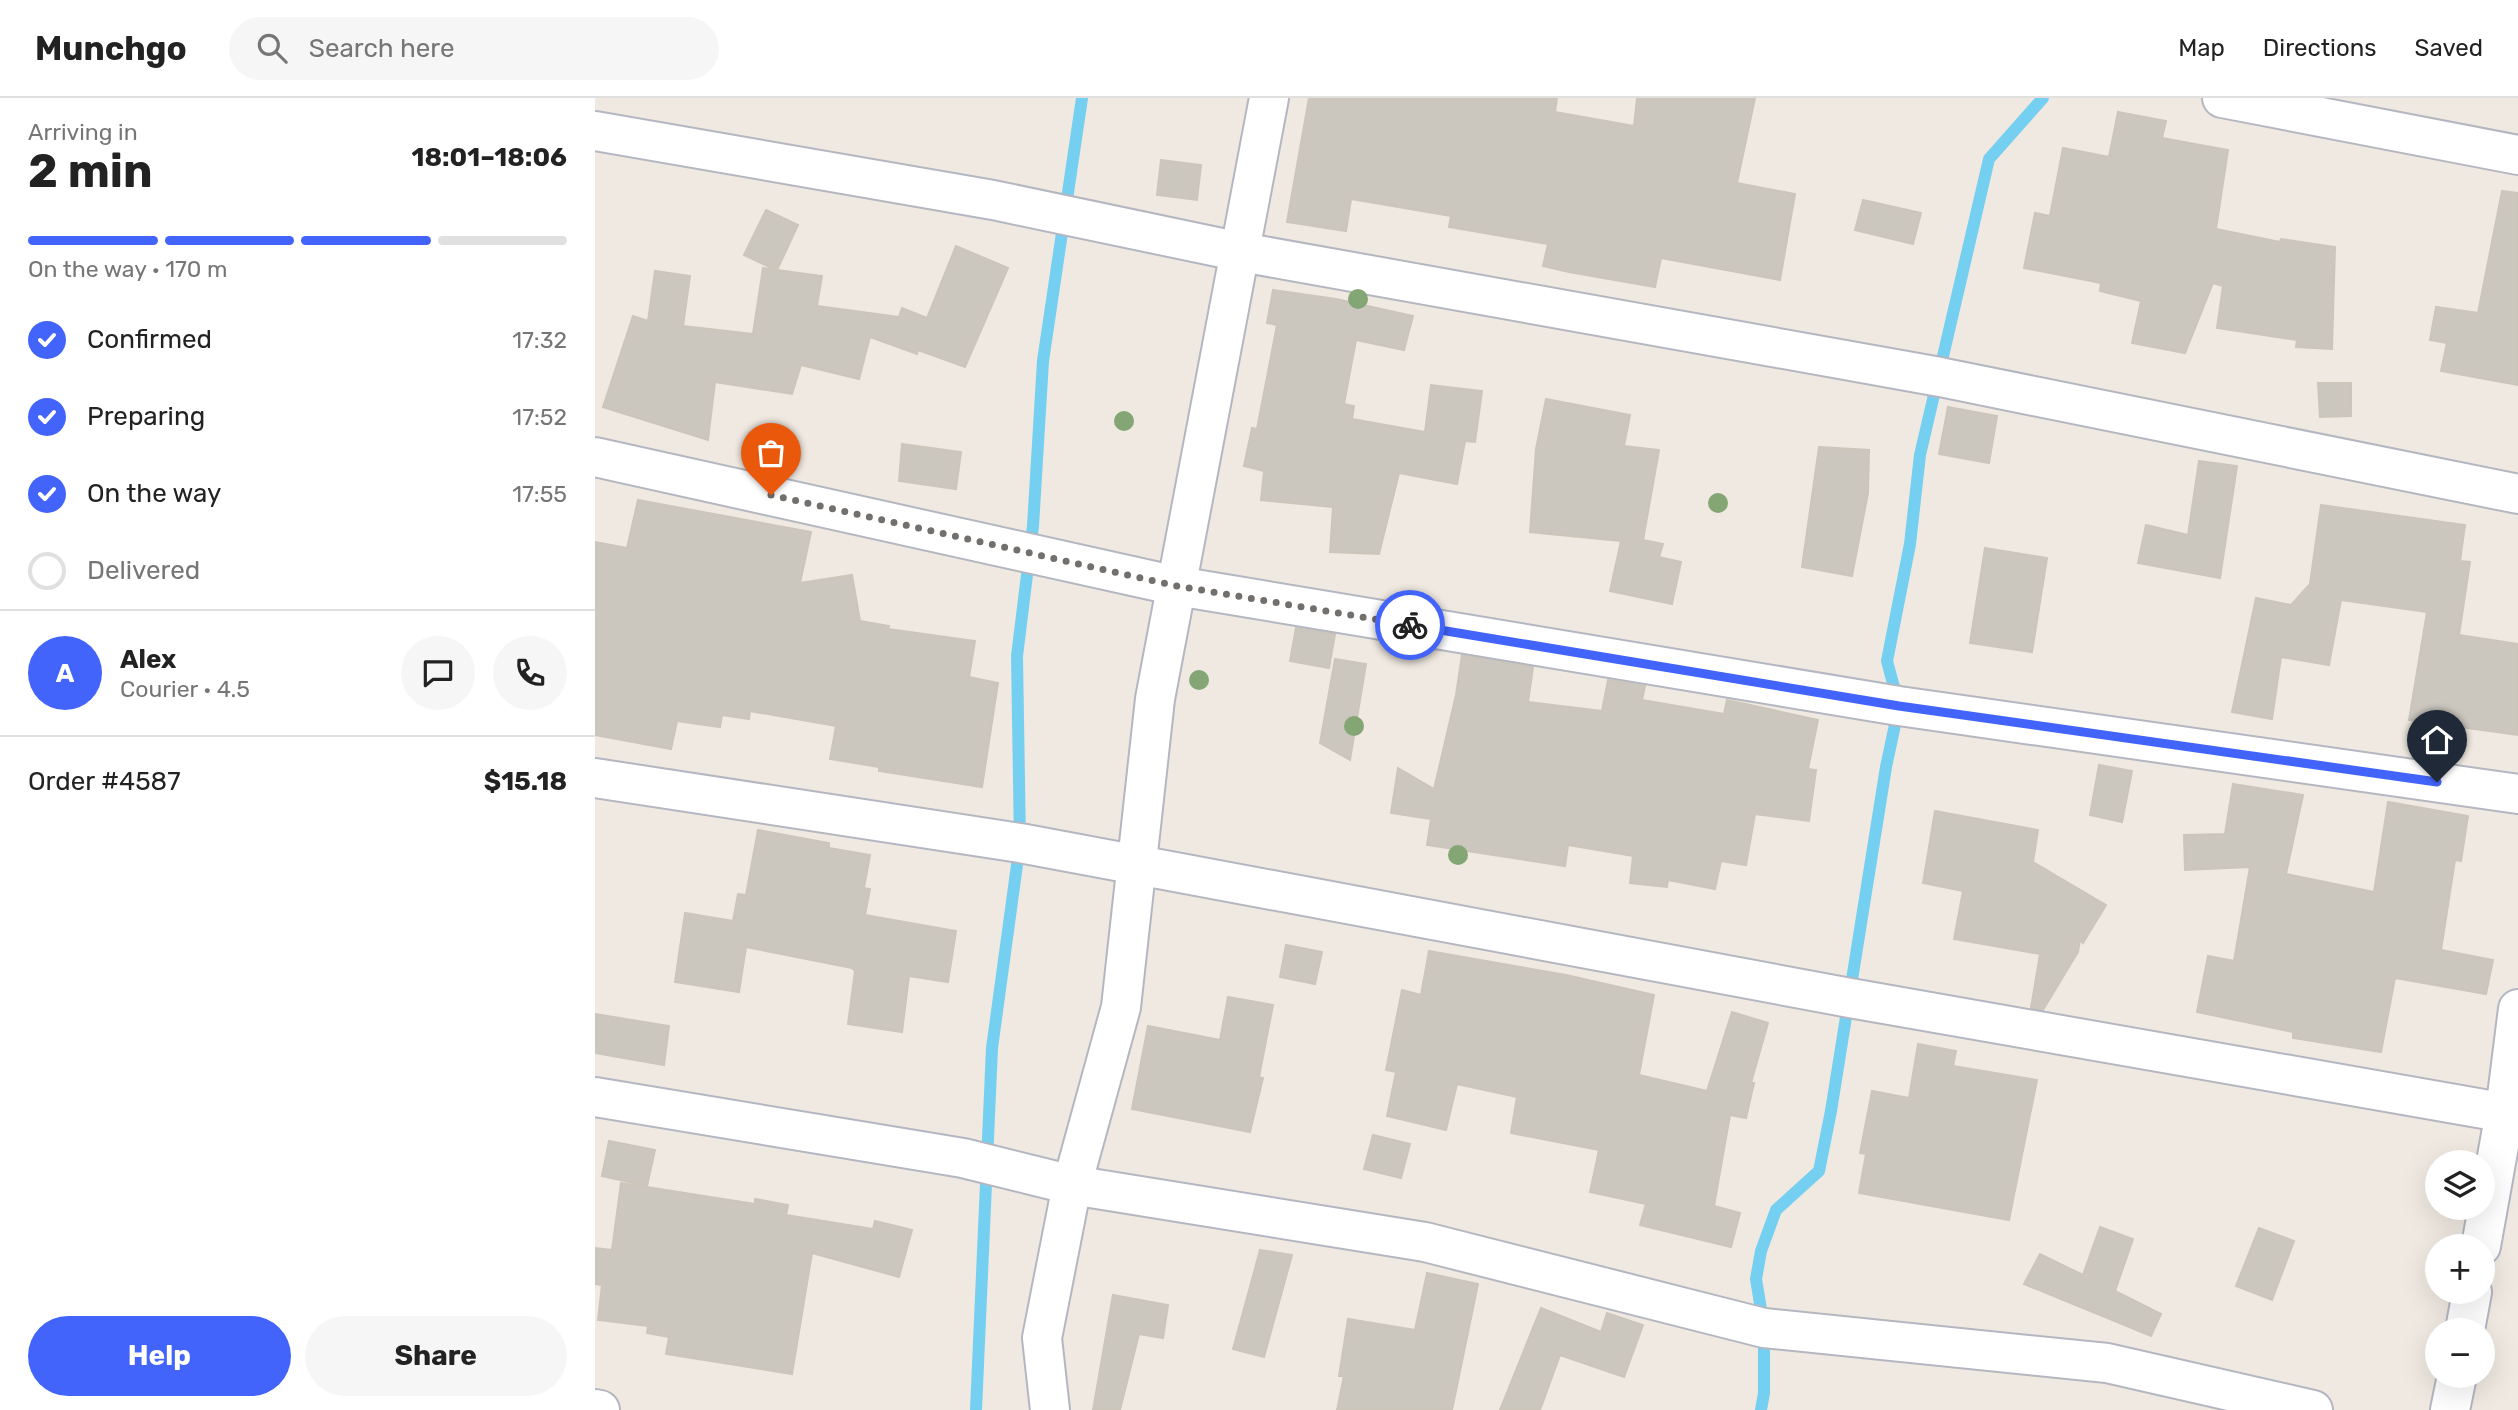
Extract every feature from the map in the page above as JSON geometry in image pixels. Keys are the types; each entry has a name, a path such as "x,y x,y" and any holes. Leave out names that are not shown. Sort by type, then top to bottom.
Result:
{"street":[{"path":"1050,1410 1042,1338 1072,1185 1121,1007 1134,866 1155,699 1269,98"},
{"path":"2222,98 2518,155"},
{"path":"595,131 993,200 1241,252 1940,377 2518,494"},
{"path":"595,457 1177,586 1899,706 2518,794"},
{"path":"595,778 1007,841 1850,998 2512,1114"},
{"path":"2484,1234 2512,1114 2518,1009"},
{"path":"595,1097 963,1158 1072,1185 1425,1242 1764,1328 2107,1363 2313,1410"},
{"path":"2450,1410 2455,1388"}],"building":[{"path":"1309,98 1557,98 1555,112 1634,126 1637,98 1755,98 1737,183 1795,194 1780,280 1661,258 1655,287 1569,272 1543,266 1548,244 1449,227 1451,216 1351,199 1346,231 1287,222"},
{"path":"2118,112 2166,121 2162,138 2228,150 2216,229 2280,242 2281,239 2335,247 2332,349 2296,347 2297,340 2217,328 2223,286 2213,283 2185,353 2132,343 2141,301 2100,291 2101,283 2024,268 2035,213 2050,216 2063,148 2109,157"},
{"path":"1161,160 1201,165 1197,200 1157,195"},
{"path":"2502,191 2518,193 2518,385 2441,371 2447,343 2430,340 2436,307 2478,313"},
{"path":"1863,200 1921,213 1913,244 1855,230"},
{"path":"766,210 798,225 777,270 822,276 817,306 899,317 902,308 927,318 956,246 1008,268 965,367 870,337 859,379 801,365 792,394 715,382 708,440 603,407 633,316 648,321 655,271 690,276 683,326 753,334 763,268 776,270 744,255"},
{"path":"1273,290 1336,299 1413,316 1404,350 1356,340 1344,404 1354,406 1352,419 1425,432 1431,385 1482,391 1475,442 1465,441 1457,484 1399,473 1379,554 1330,552 1333,507 1261,500 1264,471 1244,466 1252,428 1257,429 1277,325 1267,323"},
{"path":"2318,383 2351,383 2351,416 2320,417"},
{"path":"1546,399 1630,415 1624,446 1659,450 1643,540 1663,544 1659,557 1681,562 1672,604 1610,591 1621,541 1530,532 1536,449"},
{"path":"1948,407 1997,416 1989,463 1939,454"},
{"path":"902,444 961,452 956,489 899,481"},
{"path":"1819,447 1869,450 1868,493 1852,576 1802,567"},
{"path":"2199,461 2237,466 2220,578 2138,563 2146,525 2188,535"},
{"path":"638,500 811,532 800,583 852,575 860,621 889,626 888,629 975,641 969,677 998,683 982,787 879,771 879,767 830,759 836,726 750,711 749,719 722,715 720,727 677,721 671,749 595,735 595,542 627,548"},
{"path":"2321,505 2465,525 2460,561 2470,562 2459,635 2518,644 2518,735 2409,720 2427,612 2341,600 2329,665 2281,657 2272,719 2232,712 2256,598 2291,605 2310,584"},
{"path":"1985,548 2047,558 2032,652 1970,643"},
{"path":"1296,628 1335,634 1329,668 1290,661"},
{"path":"1462,655 1533,667 1528,702 1602,711 1608,680 1645,686 1642,700 1724,714 1727,700 1818,720 1808,769 1816,770 1809,821 1755,814 1746,865 1721,861 1715,889 1668,880 1667,887 1630,883 1633,856 1568,845 1565,866 1427,845 1431,819 1391,813 1398,768 1434,789 1456,695"},
{"path":"1335,659 1366,664 1350,760 1320,743"},
{"path":"2099,765 2132,771 2122,822 2090,815"},
{"path":"2233,784 2303,795 2286,874 2374,892 2388,802 2468,816 2461,861 2455,860 2441,950 2493,960 2486,994 2395,978 2381,1052 2293,1038 2293,1032 2197,1012 2208,956 2234,961 2250,867 2185,870 2184,835 2225,834"},
{"path":"1935,811 2038,830 2033,862 2106,905 2083,943 2080,940 2078,952 2043,1010 2031,1008 2040,954 1954,939 1963,891 1923,883"},
{"path":"758,830 829,843 829,848 870,855 864,888 870,889 865,915 956,931 948,982 909,976 902,1032 848,1024 855,971 852,968 746,947 739,992 675,982 685,913 733,921 738,894 746,895"},
{"path":"1286,945 1322,952 1315,984 1280,977"},
{"path":"1429,951 1566,975 1654,995 1639,1075 1707,1091 1732,1012 1768,1023 1751,1083 1754,1083 1746,1118 1730,1115 1714,1206 1740,1213 1731,1247 1640,1225 1646,1204 1590,1192 1599,1150 1511,1133 1517,1097 1457,1084 1446,1130 1387,1116 1396,1072 1386,1070 1402,990 1421,995"},
{"path":"1228,997 1273,1005 1259,1077 1263,1078 1250,1132 1132,1109 1148,1026 1220,1040"},
{"path":"595,1014 669,1026 664,1065 595,1053"},
{"path":"1918,1044 1956,1051 1953,1066 2037,1080 2009,1220 1859,1193 1866,1154 1860,1153 1872,1091 1909,1098"},
{"path":"1373,1135 1410,1144 1401,1178 1364,1169"},
{"path":"609,1141 655,1150 647,1186 602,1176"},
{"path":"621,1183 755,1204 755,1199 788,1205 786,1215 873,1229 875,1221 912,1230 899,1277 812,1253 792,1374 666,1354 669,1337 647,1333 648,1326 598,1320 602,1285 595,1284 595,1248 612,1250"},
{"path":"2100,1227 2133,1239 2115,1291 2161,1314 2151,1336 2024,1284 2040,1254 2083,1275"},
{"path":"2259,1228 2294,1241 2272,1300 2236,1286"},
{"path":"1260,1250 1292,1255 1264,1357 1233,1349"},
{"path":"1427,1273 1478,1284 1452,1410 1337,1410 1344,1376 1339,1376 1348,1319 1415,1330"},
{"path":"1113,1295 1168,1305 1163,1338 1139,1334 1120,1410 1093,1410"},
{"path":"1541,1308 1601,1332 1607,1313 1643,1325 1624,1377 1560,1355 1540,1410 1500,1410"}],"waterway":[{"path":"976,1410 992,1048 1020,843 1017,656 1033,526 1043,361 1082,98"},
{"path":"1761,1410 1764,1393 1764,1328 1756,1279 1761,1251 1776,1210 1819,1171 1831,1111 1886,767 1899,706 1887,661 1910,544 1920,455 1989,159 2043,98"}],"way so far":[{"path":"771,495 1177,586 1410,625"}],"route":[{"path":"1410,625 1899,706 2437,782"}]}
